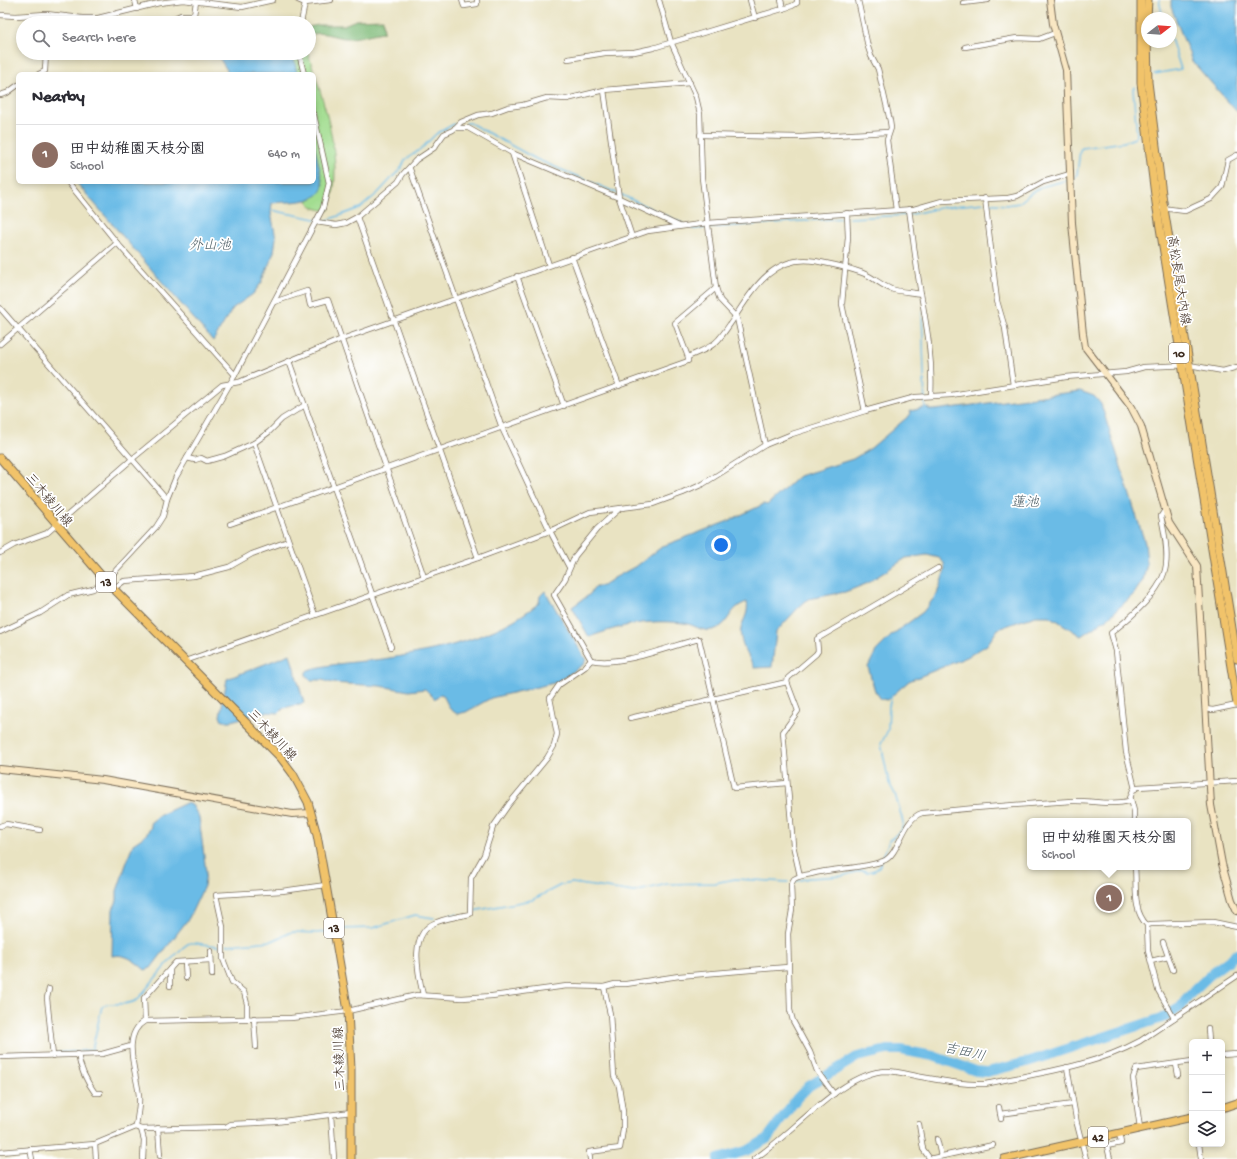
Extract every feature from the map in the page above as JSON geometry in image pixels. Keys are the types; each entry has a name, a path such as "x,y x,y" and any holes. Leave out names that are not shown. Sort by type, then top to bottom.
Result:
{"main road":[{"name":"高松長尾大内線","path":"1141,0 1140,48 1145,118 1167,276 1185,366 1237,660"},
{"path":"1147,12 1148,0"},
{"name":"高松長尾大内線","path":"1147,48 1148,82 1162,208 1237,705"},
{"name":"三木綾川線","path":"0,458 106,582 246,721 281,758 293,774 303,792 317,835 348,1011 351,1069 351,1159"},
{"path":"1225,1107 1237,1103"},
{"name":"42","path":"1004,1159 1189,1118"}],"street":[{"path":"135,0 138,9"},
{"path":"107,16 138,9 151,2 183,0 196,2 224,2 242,6 273,0"},
{"path":"298,0 305,3 331,0"},
{"path":"462,0 464,6 477,4 476,0"},
{"path":"659,0 671,42 696,97 700,114 702,178 716,288 720,300 735,314 765,446"},
{"path":"750,0 755,18"},
{"path":"781,0 783,9"},
{"path":"568,59 605,53 634,52 755,18 783,9 797,3 797,0"},
{"path":"858,0 868,47 878,69 890,121 891,128 888,132 887,140 896,210"},
{"path":"962,3 988,0"},
{"path":"1050,0 1055,33 1066,70 1072,223 1083,334 1086,347 1103,373 1131,407 1141,426 1165,510 1177,538 1191,554 1197,566 1209,783 1222,864 1228,890 1237,911"},
{"path":"179,16 194,15 196,2"},
{"path":"302,16 305,3"},
{"path":"0,15 61,16"},
{"path":"966,47 1017,38 1039,39 1055,33"},
{"path":"43,72 45,71 46,60"},
{"path":"301,60 304,72"},
{"path":"316,222 336,225 357,217 398,182 416,160 434,148 444,134 455,128 461,122 478,115 492,113 508,107 523,105 548,98 567,99 604,90 690,83"},
{"path":"0,95 7,93 16,86"},
{"path":"604,90 619,198 632,237"},
{"path":"0,632 40,613 68,595 93,589 106,582 156,527 163,516 167,499 187,458 230,382 235,376 325,202 329,183 316,124"},
{"path":"455,128 468,128 512,153 619,198 680,227"},
{"path":"700,135 800,137 888,132"},
{"path":"512,153 549,265"},
{"path":"1162,208 1185,211 1211,199 1222,187 1228,160 1237,155"},
{"path":"410,169 502,428 550,531 569,567"},
{"path":"0,553 14,545 47,533 131,460 222,385 230,382 239,382 342,339 517,276 648,231 708,223 909,209 942,201 1016,196 1043,182 1070,174"},
{"path":"70,184 117,243 235,376"},
{"path":"985,198 997,301 1005,328 1013,385"},
{"path":"909,209 919,293 929,336 929,361 932,376 930,395"},
{"path":"848,213 848,237 842,304 866,411"},
{"path":"357,217 478,558"},
{"path":"0,344 117,243"},
{"path":"572,257 619,386"},
{"path":"688,357 718,340 757,285 776,268 794,263 812,261 846,267 866,274 882,285 893,290 919,293"},
{"path":"517,276 564,406"},
{"path":"230,524 688,361 688,357 676,323 716,288"},
{"path":"274,302 307,291 310,304 328,300 388,468 424,577"},
{"path":"0,308 131,460 167,499"},
{"path":"289,361 390,647"},
{"path":"185,661 478,558 550,531 590,512 654,504 704,484 765,446 792,434 866,411 922,396 951,395 1103,373 1126,372 1144,367 1185,366 1208,368 1216,371 1237,368"},
{"path":"187,458 195,460 202,458 207,461 225,456 254,443 269,432 282,419 305,405"},
{"path":"254,443 315,615"},
{"path":"591,660 554,595 565,580 569,567 575,556 597,529 619,509"},
{"path":"1134,818 1131,799 1135,789 1126,752 1116,651 1111,633 1131,616 1154,591 1165,572 1167,555 1161,516 1165,510"},
{"path":"113,589 124,581 194,576 229,567 252,554 288,541"},
{"path":"800,876 792,845 783,732 798,711 787,682 788,678 818,652 817,639 938,568"},
{"path":"591,660 609,662 699,638 734,788 787,783"},
{"path":"423,995 416,954 424,931 435,922 470,914 471,878 484,855 493,827 509,804 547,758 554,746 557,734 550,698 559,685 585,667 591,660"},
{"path":"630,718 787,682"},
{"path":"1205,709 1213,710 1237,705"},
{"path":"0,769 103,780 292,814 311,813"},
{"path":"1135,789 1237,781"},
{"path":"833,1092 817,1071 810,1052 791,1015 788,967 788,934 792,900 791,884 794,879 800,876 823,871 872,865 881,862 894,850 913,816 922,813 1000,805 1074,801 1113,803 1125,802 1131,799"},
{"path":"0,826 6,824 40,830"},
{"path":"1135,870 1136,905 1140,918 1147,925 1148,950 1158,990 1173,1017"},
{"path":"247,1018 247,1004 244,992 232,982 223,959 222,927 216,895 282,891 326,885"},
{"path":"1147,925 1213,922 1237,927"},
{"path":"1163,942 1173,970"},
{"path":"211,951 212,975"},
{"path":"1151,961 1168,957"},
{"path":"145,1021 144,998 176,962 211,960"},
{"path":"185,962 186,978"},
{"path":"143,1159 144,1140 138,1128 139,1096 131,1046 136,1028 145,1021 291,1018 348,1011 402,997 423,995 462,998 492,996 567,986 604,987 615,984 626,984 686,976 788,967"},
{"path":"170,969 170,986"},
{"path":"754,1159 833,1092 859,1078 879,1072 894,1072 972,1084 986,1084 1096,1060 1122,1050 1237,976"},
{"path":"590,1159 589,1152 620,1148 622,1141 622,1112 618,1086 614,1076 610,1014 604,987"},
{"path":"49,989 47,998 53,1056"},
{"path":"254,1018 256,1047"},
{"path":"1208,1028 1209,1039"},
{"path":"0,1057 109,1053 131,1046"},
{"path":"78,1054 84,1074 95,1093 100,1093"},
{"path":"1225,1055 1237,1054"},
{"path":"1140,1128 1133,1073 1136,1069 1189,1062"},
{"path":"1176,1064 1178,1075"},
{"path":"1067,1067 1073,1104 1086,1159"},
{"path":"1000,1114 1073,1104"},
{"path":"999,1107 1001,1119"},
{"path":"0,1152 95,1144 138,1128 226,1127 231,1124 276,1122 351,1112"},
{"path":"331,1115 334,1159"},
{"path":"919,1124 923,1149 929,1159 993,1145"},
{"path":"158,1128 160,1156"},
{"path":"1110,1159 1107,1146 1121,1143 1119,1133"},
{"path":"938,1139 941,1156"},
{"path":"95,1144 96,1159"},
{"path":"1199,1147 1201,1159"},
{"path":"30,1149 32,1159"}],"green space":[{"path":"383,19 384,32 350,38 316,33 316,25 344,25 356,20"},
{"path":"294,60 310,60 314,72 297,72"},
{"path":"316,78 326,111 334,151 334,191 329,210 326,211 311,207 308,200 315,197 323,185 316,153"}],"water":[{"path":"1171,0 1237,0 1237,112 1192,61 1177,22 1177,12 1173,12"},
{"path":"221,60 294,60 297,72 227,72"},
{"name":"外山池","path":"316,153 323,185 321,191 316,196 302,201 272,203 271,213 276,238 274,252 262,282 253,294 233,308 213,341 78,184 316,184"},
{"name":"蓮池","path":"1080,391 1094,396 1101,404 1145,543 1147,563 1143,580 1134,594 1108,618 1081,636 1050,616 1036,616 1020,621 998,629 987,645 967,657 909,681 887,700 881,699 875,691 868,667 876,651 893,634 923,612 937,594 945,570 944,563 939,558 927,555 906,558 866,584 845,592 808,599 776,632 772,667 754,668 741,639 741,629 747,613 747,602 736,608 723,625 712,630 704,630 683,623 657,622 624,626 589,637 572,607 589,595 596,586 603,586 614,578 638,565 663,546 726,522 764,504 767,505 799,476 853,459 871,448 911,414 910,411 928,407 929,410 935,410"},
{"path":"545,591 586,660 584,664 558,682 491,698 466,712 457,714 450,709 443,695 440,694 435,699 425,689 409,691 380,686 332,683 322,680 310,680 306,675 308,670 336,664 383,659 424,652 485,634 522,615 539,603 540,596"},
{"path":"290,654 304,703 284,708 279,713 265,712 231,721 222,721 220,716 227,679"},
{"path":"186,803 192,805 199,817 206,872 204,886 189,918 151,968 145,970 134,961 126,957 117,955 112,956 113,909 117,901 117,891 133,844 145,836 151,827 150,823 160,815"}],"waterway":[{"path":"1159,0 1162,12"},
{"path":"1154,74 1181,69 1174,48"},
{"path":"1073,178 1077,175 1080,150 1082,148 1124,142 1135,138 1137,135 1133,89 1135,87"},
{"path":"466,123 470,123 536,159 624,196 683,224"},
{"path":"271,210 325,221 360,208 378,193 402,167 405,160 422,148 436,134 454,124"},
{"path":"988,203 1006,205 1019,203 1031,193 1044,186 1068,180"},
{"path":"849,218 908,215 944,207 984,203"},
{"path":"690,227 694,229 845,218"},
{"path":"922,311 925,409"},
{"path":"796,881 809,878 842,876 862,870 867,872 875,870 879,867 889,841 902,829 903,822 895,794 889,783 881,744 888,730 889,706 892,694"},
{"path":"473,911 532,900 561,885 572,883 634,892 667,884 714,883 735,879 788,882"},
{"path":"447,916 457,914"},
{"path":"339,929 373,928 415,915 434,918"},
{"path":"227,945 272,941 292,932 318,933 329,931"},
{"path":"55,1053 92,1050 102,1006 128,1003 137,1000 171,959 185,946 190,943 220,946"},
{"name":"吉田川","path":"718,1159 746,1151 767,1139 797,1098 809,1086 857,1057 887,1050 901,1050 933,1056 976,1071 987,1072 1027,1062 1162,1018 1181,1007 1188,996 1213,972 1237,954"}],"place":[{"name":"田中幼稚園天枝分園","path":"1109,898"}]}
